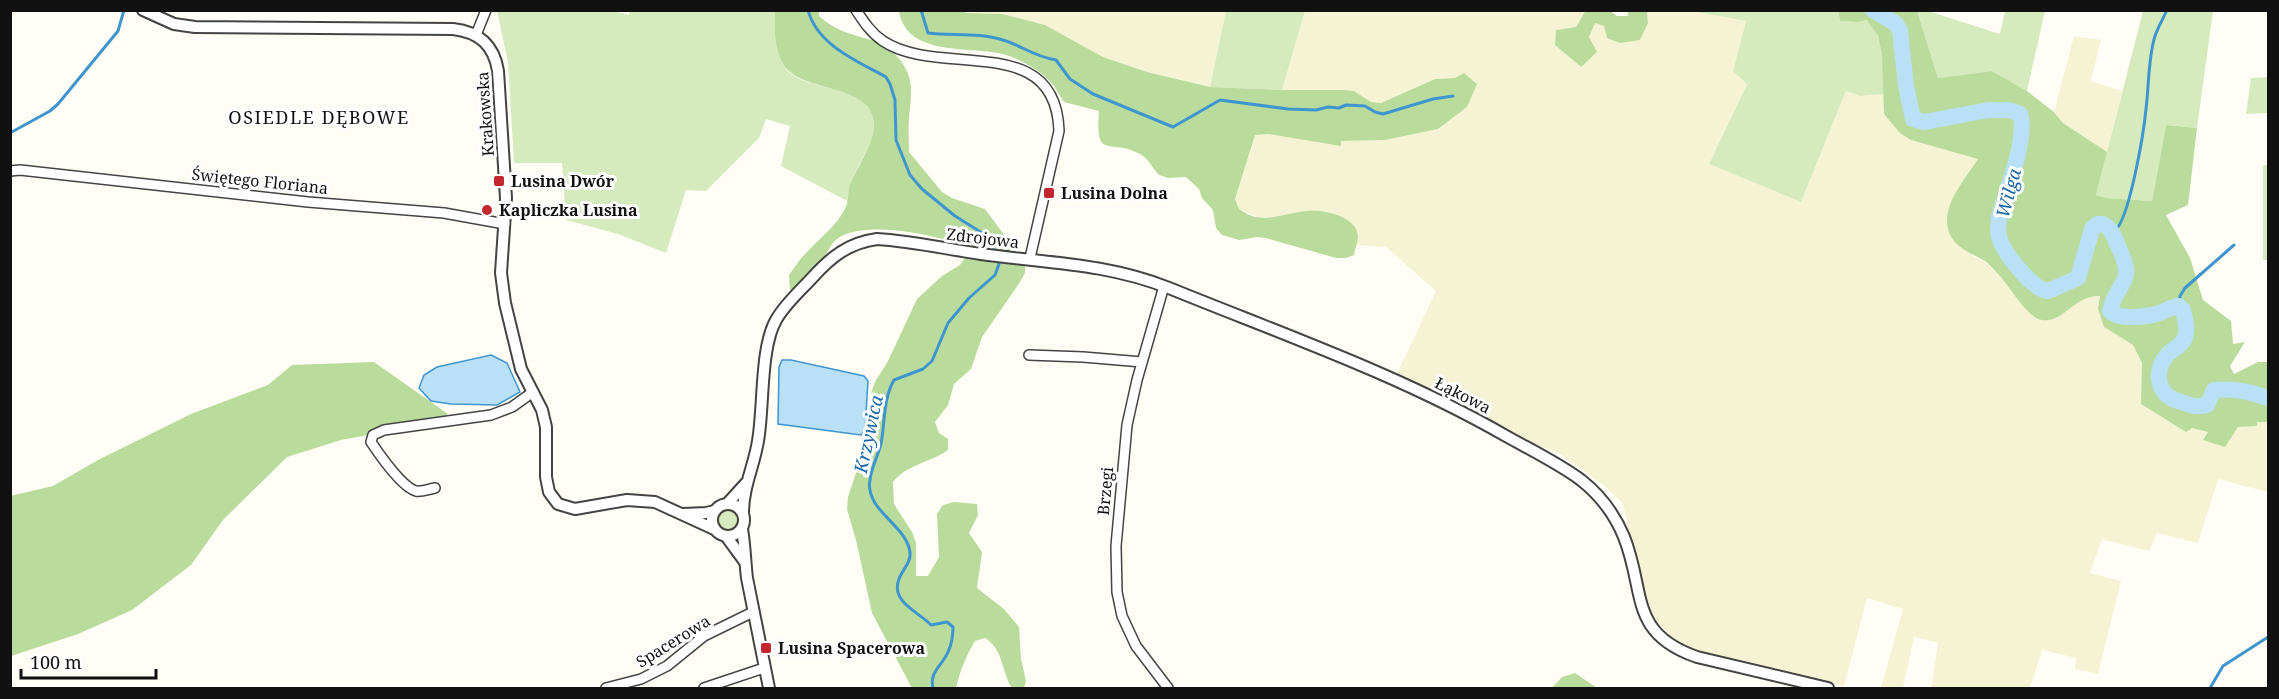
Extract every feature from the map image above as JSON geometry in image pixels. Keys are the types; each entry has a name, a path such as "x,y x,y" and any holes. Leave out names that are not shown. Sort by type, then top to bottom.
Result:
{"street":[{"path":"143,10 174,24 195,27 453,29 476,35 486,10"},
{"name":"Zdrojowa","path":"743,513 746,483 758,445 771,332 783,310 828,261 860,241 877,239 983,254 1030,258 1059,131 1058,111 1049,91 1034,76 1017,67 991,62 906,52 883,41 868,28 856,10"},
{"name":"Krakowska","path":"476,35 489,46 494,54 498,71 505,182 505,224 501,273 505,303 521,369 542,410 546,427 546,477 549,492 558,504 566,508 584,509 610,502 640,500 655,502 714,529"},
{"name":"Świętego Floriana","path":"10,171 20,170 308,202 444,213 505,224"},
{"name":"Łąkowa","path":"1030,258 1116,270 1164,286 1434,396 1564,468 1595,493 1618,523 1625,539 1646,617 1652,629 1662,639 1682,652 1697,657 1828,688"},
{"name":"Brzegi","path":"1164,286 1127,425 1116,546 1117,592 1122,616 1136,646 1168,688"},
{"path":"1029,355 1142,362"},
{"path":"435,488 418,491 409,487 371,442 373,435 384,430 491,415 512,407 533,392"},
{"name":"Zdrojowa","path":"727,504 746,483"},
{"path":"745,562 726,536 714,529 712,519 715,511 727,504 736,506 743,513 745,521 742,530 746,553 745,562 769,688"},
{"name":"Krakowska","path":"683,514 715,511"},
{"path":"726,536 735,535 742,530"},
{"name":"Spacerowa","path":"606,688 650,675 667,666 704,636 753,612"},
{"path":"704,688 764,668"}],"shaded area":[{"path":"968,10 1226,11 1210,87 1147,72 1103,57 1045,25 1002,14 968,13"},
{"path":"1305,11 1586,11 1576,27 1556,30 1555,45 1581,67 1595,22 1604,26 1648,23 1647,11 1692,11 1746,21 1733,71 1747,83 1709,164 1801,202 1846,91 1860,96 1884,94 1884,114 1911,140 1979,158 1960,185 1947,216 1973,256 1985,262 2000,276 2057,318 2083,298 2100,296 2104,327 2133,345 2142,364 2142,404 2186,432 2191,428 2208,432 2204,440 2238,427 2257,426 2256,422 2268,422 2268,492 2218,479 2198,543 2157,533 2149,551 2102,539 2090,573 2121,581 2098,674 2075,669 2076,658 2042,650 2030,688 1931,688 1938,643 1914,637 1903,688 1881,688 1903,609 1867,598 1844,686 1726,659 1681,645 1658,623 1643,600 1623,503 1602,484 1560,454 1529,442 1443,394 1397,374 1436,291 1386,247 1356,245 1358,236 1354,227 1337,215 1306,211 1277,217 1257,217 1239,209 1235,199 1255,135 1268,134 1341,145 1340,141 1385,140 1438,129 1467,107 1455,78 1435,79 1381,103 1371,102 1354,91 1282,90"},
{"path":"2074,36 2101,40 2091,81 2122,91 2107,152 2063,123 2054,112"}],"green space":[{"path":"609,10 629,15 630,10 775,11 777,48 786,69 796,77 808,82 852,96 863,103 871,113 873,134 854,176 847,201 781,166 790,126 766,119 759,138 706,191 686,190 666,253 618,234 566,220 562,163 514,163 508,62 497,11"},
{"path":"953,10 1002,14 1045,25 1103,57 1147,72 1210,87 1344,90 1354,91 1371,102 1381,103 1435,79 1455,78 1464,73 1477,84 1467,107 1438,129 1385,140 1341,141 1341,146 1268,134 1255,135 1235,199 1239,209 1251,216 1263,218 1314,211 1338,215 1346,219 1352,223 1358,236 1354,255 1336,258 1266,238 1239,240 1222,235 1216,228 1213,210 1202,198 1199,189 1186,177 1168,178 1159,175 1140,154 1102,143 1098,127 1099,111 1064,102 1045,77 1029,65 1012,57 998,53 946,48 916,38 905,27 899,12"},
{"path":"1586,10 1610,11 1617,16 1628,16 1628,11 1647,11 1648,23 1640,40 1620,43 1607,38 1604,26 1595,23 1589,37 1597,52 1581,67 1555,45 1556,30 1576,27"},
{"path":"1838,10 1920,11 1918,14 1938,78 1992,71 2027,91 2054,112 2063,123 2107,152 2096,195 2107,198 2152,201 2166,125 2197,128 2188,205 2166,215 2190,258 2203,300 2231,321 2233,344 2245,342 2230,366 2234,374 2258,362 2268,362 2268,422 2257,422 2257,426 2238,427 2225,447 2203,440 2208,432 2192,428 2186,432 2141,404 2142,363 2133,345 2104,327 2098,309 2100,296 2082,300 2057,318 2050,320 2042,320 2030,314 1985,261 1958,245 1950,235 1948,210 1956,192 1978,159 1911,140 1900,133 1884,114 1882,54 1878,36 1867,20 1840,21"},
{"path":"775,11 819,11 819,16 830,25 879,43 896,55 907,71 911,85 909,152 942,192 952,198 985,209 1025,263 1025,273 1020,282 982,337 971,369 954,384 948,405 935,422 939,433 948,439 948,450 905,471 893,482 894,504 912,532 916,543 916,576 928,576 939,557 937,514 943,505 954,502 977,504 978,515 969,533 982,552 977,588 1004,609 1019,627 1021,659 1026,681 1024,688 1012,688 996,648 985,638 975,641 956,688 912,688 872,613 847,509 848,497 869,434 871,393 917,299 942,276 960,265 967,255 962,246 935,237 901,231 852,232 837,239 818,267 790,291 789,275 803,256 833,226 845,209 850,185 868,149 874,128 872,113 863,103 851,95 805,80 792,73 783,64 776,45"},
{"path":"1226,11 1305,11 1282,90 1210,87"},
{"path":"1692,11 1838,11 1840,21 1867,20 1878,36 1883,64 1884,94 1860,96 1846,91 1801,202 1709,164 1747,84 1733,71 1746,21"},
{"path":"1920,11 1928,11 2000,34 2005,11 2045,11 2027,91 1992,71 1938,78 1918,14"},
{"path":"2143,11 2213,11 2197,128 2166,125 2152,201 2107,198 2096,195"},
{"path":"2268,77 2268,113 2246,114 2251,78"},
{"path":"2263,165 2268,165 2268,260 2263,260"},
{"path":"374,362 448,414 434,423 341,440 287,457 223,520 191,565 132,610 78,634 11,656 10,496 53,486 98,460 191,414 268,385 292,365"},
{"path":"727,510 734,513 737,520 734,527 727,530 720,527 717,520 720,513"},
{"path":"1575,673 1597,688 1552,688 1562,677"}],"water":[{"path":"491,355 507,363 520,392 497,405 431,401 419,388 424,375 437,367"},
{"path":"782,360 864,376 868,381 865,430 861,435 778,424 779,367"}],"waterway":[{"path":"10,133 50,111 58,104 118,31 124,10"},
{"name":"Krzywica","path":"808,10 820,33 829,42 851,58 886,77 895,100 896,140 910,175 922,189 955,216 987,236 995,253"},
{"path":"921,10 928,33 975,35 1010,42 1040,56 1056,60 1070,79 1093,94 1173,127 1220,100 1288,109 1316,110 1328,107 1339,108 1346,105 1365,106 1383,114 1433,99 1453,96"},
{"name":"Wilga","path":"1873,10 1895,23 1900,30 1906,86 1913,119 1924,122 1989,110 2009,110 2020,114 2022,124 2019,150 1999,217 1998,232 2008,254 2035,285 2048,291 2078,278 2092,229 2097,224 2103,224 2113,234 2126,269 2124,282 2116,294 2110,311 2119,316 2130,317 2155,314 2179,306 2183,310 2185,338 2168,354 2159,373 2164,392 2175,400 2199,406 2207,405 2214,390 2242,391 2268,398"},
{"path":"2113,232 2119,226 2125,213 2135,176 2153,45 2167,10"},
{"path":"2179,306 2180,296 2185,288 2234,245"},
{"name":"Krzywica","path":"933,688 934,673 950,646 953,627 947,622 931,625 902,600 897,587 909,560 909,546 875,503 869,483 881,444 890,387 894,380 923,369 932,361 948,323 969,298 995,275 999,264 997,259"},
{"path":"2210,688 2223,666 2268,637"}],"place":[{"name":"Lusina Dwór","path":"499,181"},
{"name":"Lusina Dolna","path":"1049,193"},
{"name":"Kapliczka Lusina","path":"487,210"},
{"name":"Lusina Spacerowa","path":"766,648"}],"district":[{"name":"OSIEDLE DĘBOWE","path":"319,117"}]}
